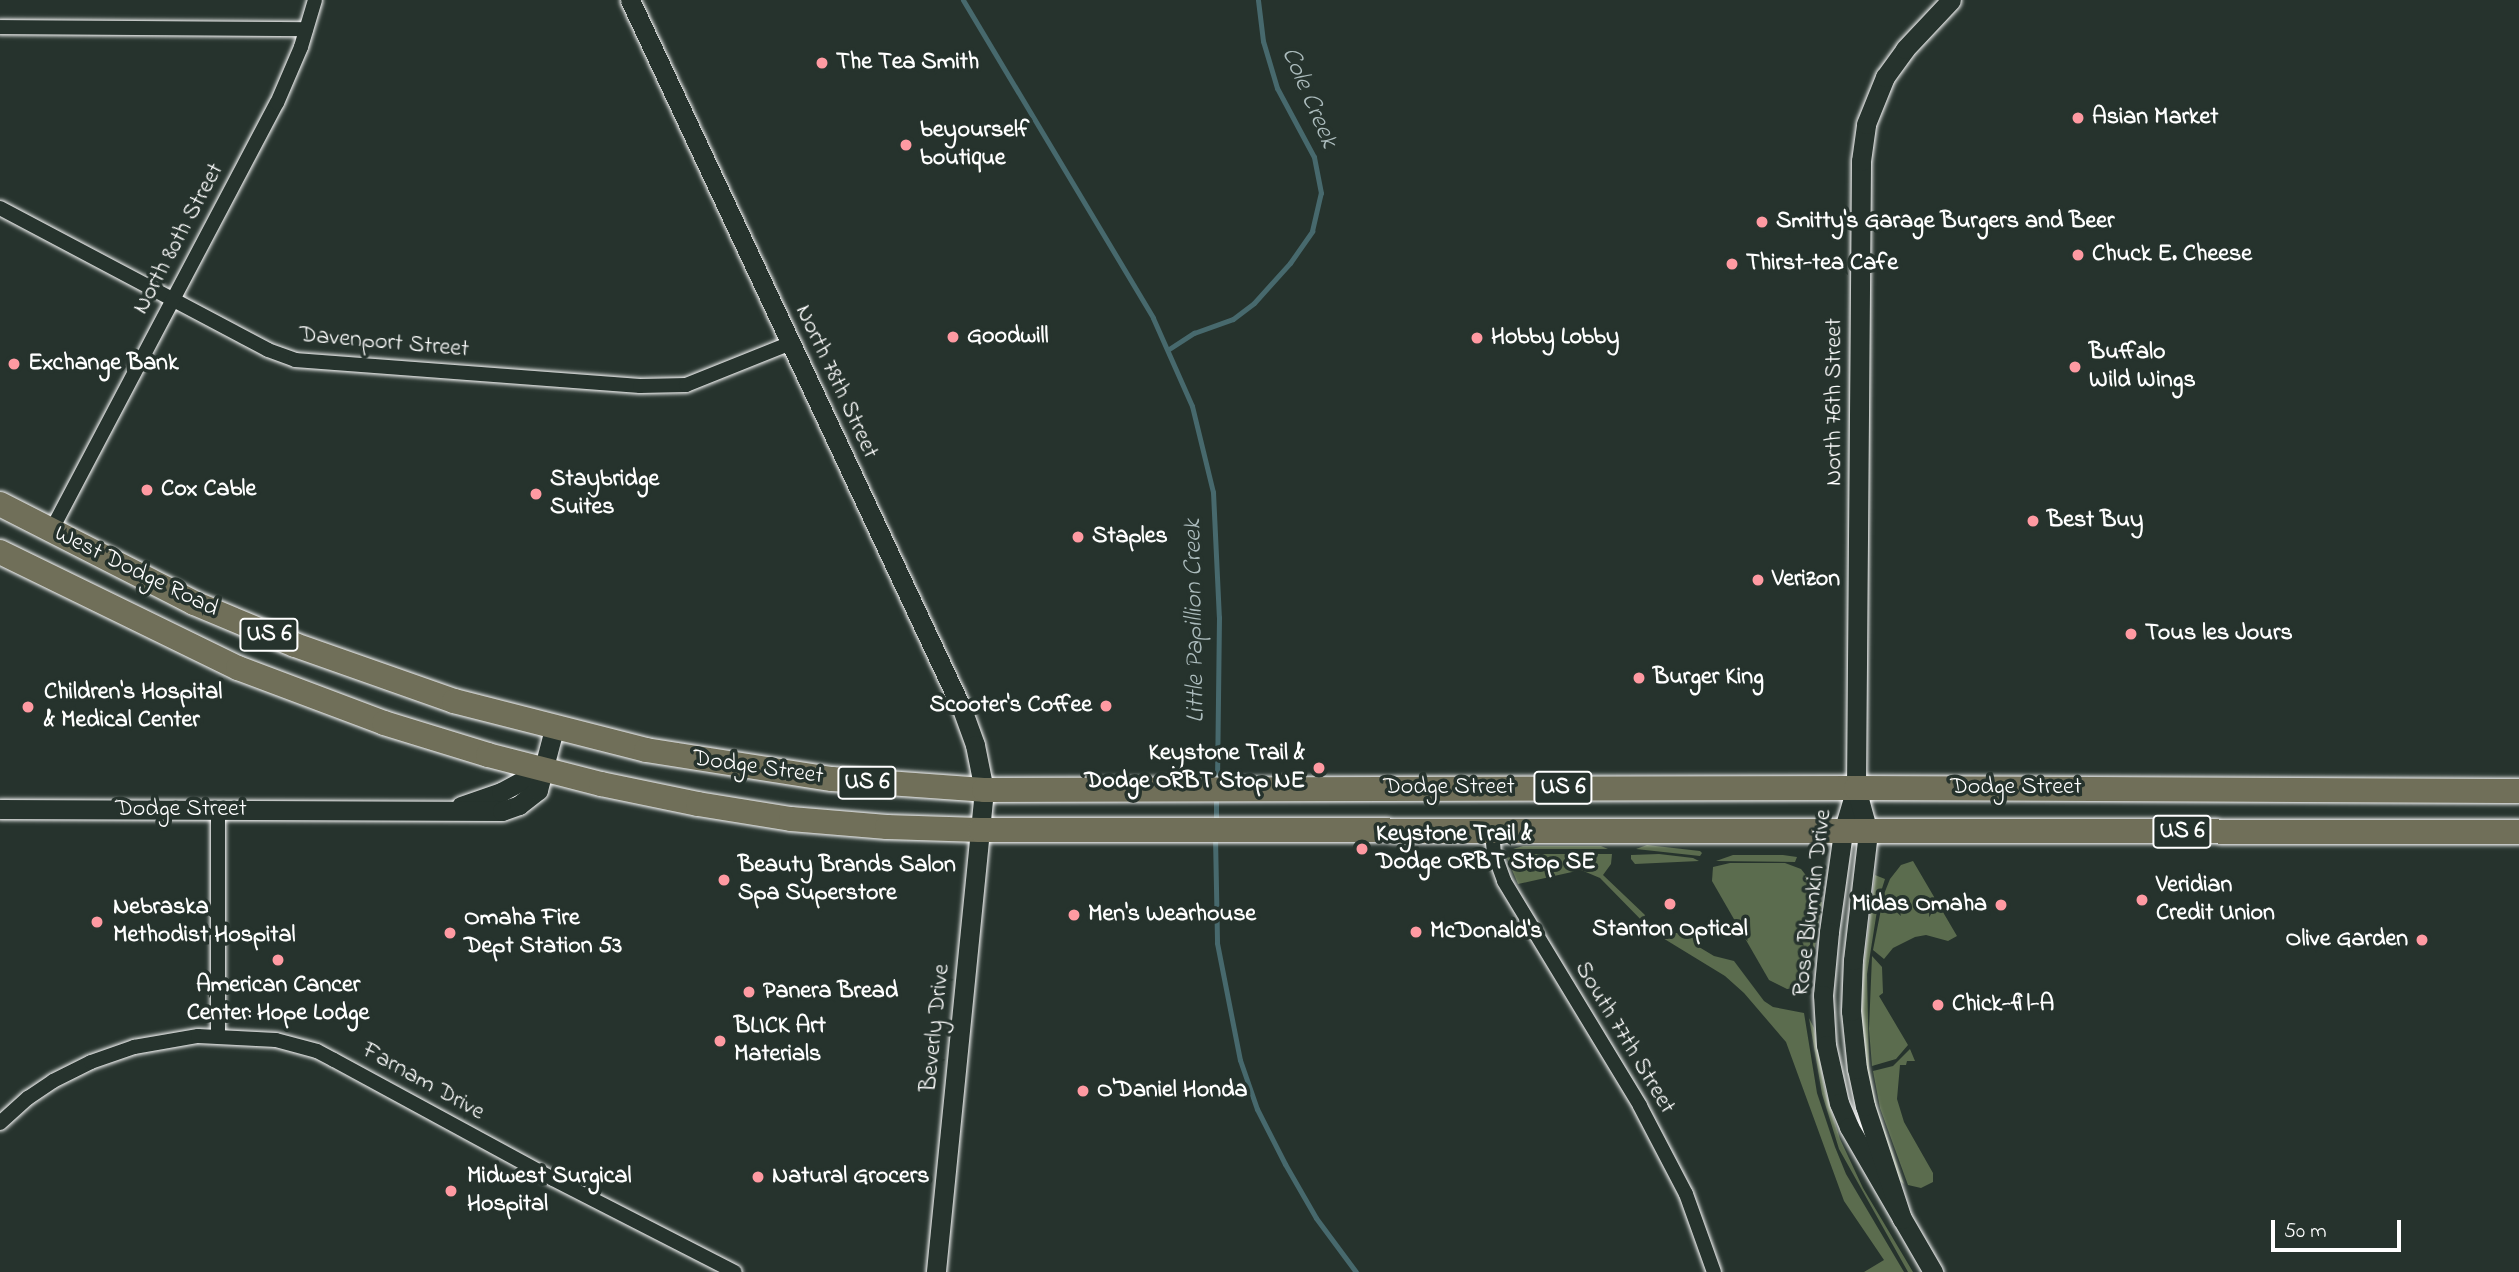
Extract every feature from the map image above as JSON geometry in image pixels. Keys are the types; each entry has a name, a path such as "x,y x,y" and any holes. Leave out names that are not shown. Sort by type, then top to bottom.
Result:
{"highway":[{"name":"West Dodge Road","path":"0,504 194,603 295,645 454,701 554,729"},
{"name":"West Dodge Road","path":"0,552 186,645 295,691 404,730 542,770"},
{"name":"Dodge Street","path":"554,729 638,749 761,771 880,784 984,790 1856,788 2519,791"},
{"name":"Dodge Street","path":"542,770 649,795 752,813 876,827 1267,831 2519,832"}],"main road":[{"name":"North 78th Street","path":"631,0 962,709 975,745 984,790"},
{"name":"North 76th Street","path":"1868,832 1856,788 1863,140 1870,111 1885,77 1905,49 1951,0"},
{"path":"542,770 554,729"},
{"name":"Dodge Street","path":"0,809 446,810 490,797 542,770"},
{"name":"Rose Blumkin Drive","path":"1856,788 1843,832 1824,977 1826,1045 1839,1103 1849,1127 1933,1272"},
{"name":"Beverly Drive","path":"936,1272 984,790"},
{"name":"Rose Blumkin Drive","path":"1868,832 1853,960 1852,1027 1865,1106 1902,1219"}],"street":[{"name":"North 80th Street","path":"51,531 283,89 315,0"},
{"path":"0,27 306,29"},
{"name":"Davenport Street","path":"0,208 268,350 295,360 640,386 686,386 791,343"},
{"path":"218,810 218,1035"},
{"name":"South 77th Street","path":"1492,831 1494,853 1504,881 1640,1106 1686,1194 1714,1272"},
{"name":"Farnam Drive","path":"0,1124 45,1086 91,1062 159,1041 218,1035 276,1040 317,1051 587,1197 735,1272"}],"green space":[{"path":"1647,845 1702,853 1700,856 1636,849"},
{"path":"1523,846 1601,846 1608,849 1513,849"},
{"path":"1518,854 1612,854 1611,864 1603,875 1663,933 1678,933 1688,926 1699,947 1714,956 1734,961 1764,1001 1773,1007 1804,1013 1817,1093 1835,1147 1846,1174 1904,1272 1864,1272 1884,1260 1844,1201 1786,1042 1744,993 1725,976 1653,932 1600,878 1581,870 1518,884 1507,858"},
{"path":"1659,854 1699,861 1635,864 1631,859 1631,855"},
{"path":"1733,855 1797,857 1795,862 1716,861"},
{"path":"1913,861 1957,936 1948,941 1926,935 1915,937 1893,948 1884,959 1873,950 1884,894 1890,879 1901,865"},
{"path":"1730,863 1785,863 1801,869 1812,883 1814,897 1807,983 1801,988 1787,989 1769,980 1712,881 1713,867"},
{"path":"1875,875 1885,879 1879,898 1867,974 1869,1067 1876,1105 1904,1184 1898,1179 1875,1119 1861,1041 1863,973"},
{"path":"1818,902 1822,902 1810,979 1809,977"},
{"path":"1872,956 1882,967 1883,993 1879,996 1908,1045 1896,1059 1872,1066 1869,1029"},
{"path":"1809,1018 1814,1028 1825,1090 1840,1139 1863,1188 1913,1272 1908,1272 1839,1149 1822,1094"},
{"path":"1910,1049 1915,1061 1900,1065 1897,1099 1904,1122 1933,1173 1933,1182 1921,1188 1908,1185 1880,1108 1873,1071 1893,1066"}],"waterway":[{"name":"Little Papillion Creek","path":"963,0 1153,318 1192,406 1213,492 1219,617 1217,784"},
{"name":"Cole Creek","path":"1169,349 1194,333 1233,319 1254,303 1290,263 1312,231 1321,193 1314,157 1277,88 1263,41 1258,0"},
{"name":"Little Papillion Creek","path":"1216,797 1216,823"},
{"name":"Little Papillion Creek","path":"1215,836 1217,943 1240,1060 1257,1109 1285,1164 1316,1218 1356,1272"}],"place":[{"name":"The Tea Smith","path":"822,63"},
{"name":"Asian Market","path":"2078,118"},
{"name":"beyourself boutique","path":"906,145"},
{"name":"Smitty's Garage Burgers and Beer","path":"1762,222"},
{"name":"Chuck E. Cheese","path":"2078,255"},
{"name":"Thirst-tea Cafe","path":"1732,264"},
{"name":"Goodwill","path":"953,337"},
{"name":"Hobby Lobby","path":"1477,338"},
{"name":"Exchange Bank","path":"14,364"},
{"name":"Buffalo Wild Wings","path":"2075,367"},
{"name":"Cox Cable","path":"147,490"},
{"name":"Staybridge Suites","path":"536,494"},
{"name":"Best Buy","path":"2033,521"},
{"name":"Staples","path":"1078,537"},
{"name":"Verizon","path":"1758,580"},
{"name":"Tous les Jours","path":"2131,634"},
{"name":"Burger King","path":"1639,678"},
{"name":"Scooter's Coffee","path":"1106,706"},
{"name":"Children's Hospital & Medical Center","path":"28,707"},
{"name":"Keystone Trail & Dodge ORBT Stop NE","path":"1319,768"},
{"name":"Keystone Trail & Dodge ORBT Stop SE","path":"1362,849"},
{"name":"Beauty Brands Salon Spa Superstore","path":"724,880"},
{"name":"Veridian Credit Union","path":"2142,900"},
{"name":"Stanton Optical","path":"1670,904"},
{"name":"Midas Omaha","path":"2001,905"},
{"name":"Men's Wearhouse","path":"1074,915"},
{"name":"Nebraska Methodist Hospital","path":"97,922"},
{"name":"McDonald's","path":"1416,932"},
{"name":"Omaha Fire Dept Station 53","path":"450,933"},
{"name":"Olive Garden","path":"2422,940"},
{"name":"American Cancer Center: Hope Lodge","path":"278,960"},
{"name":"Panera Bread","path":"749,992"},
{"name":"Chick-fil-A","path":"1938,1005"},
{"name":"BLICK Art Materials","path":"720,1041"},
{"name":"O'Daniel Honda","path":"1083,1091"},
{"name":"Natural Grocers","path":"758,1177"},
{"name":"Midwest Surgical Hospital","path":"451,1191"}]}
